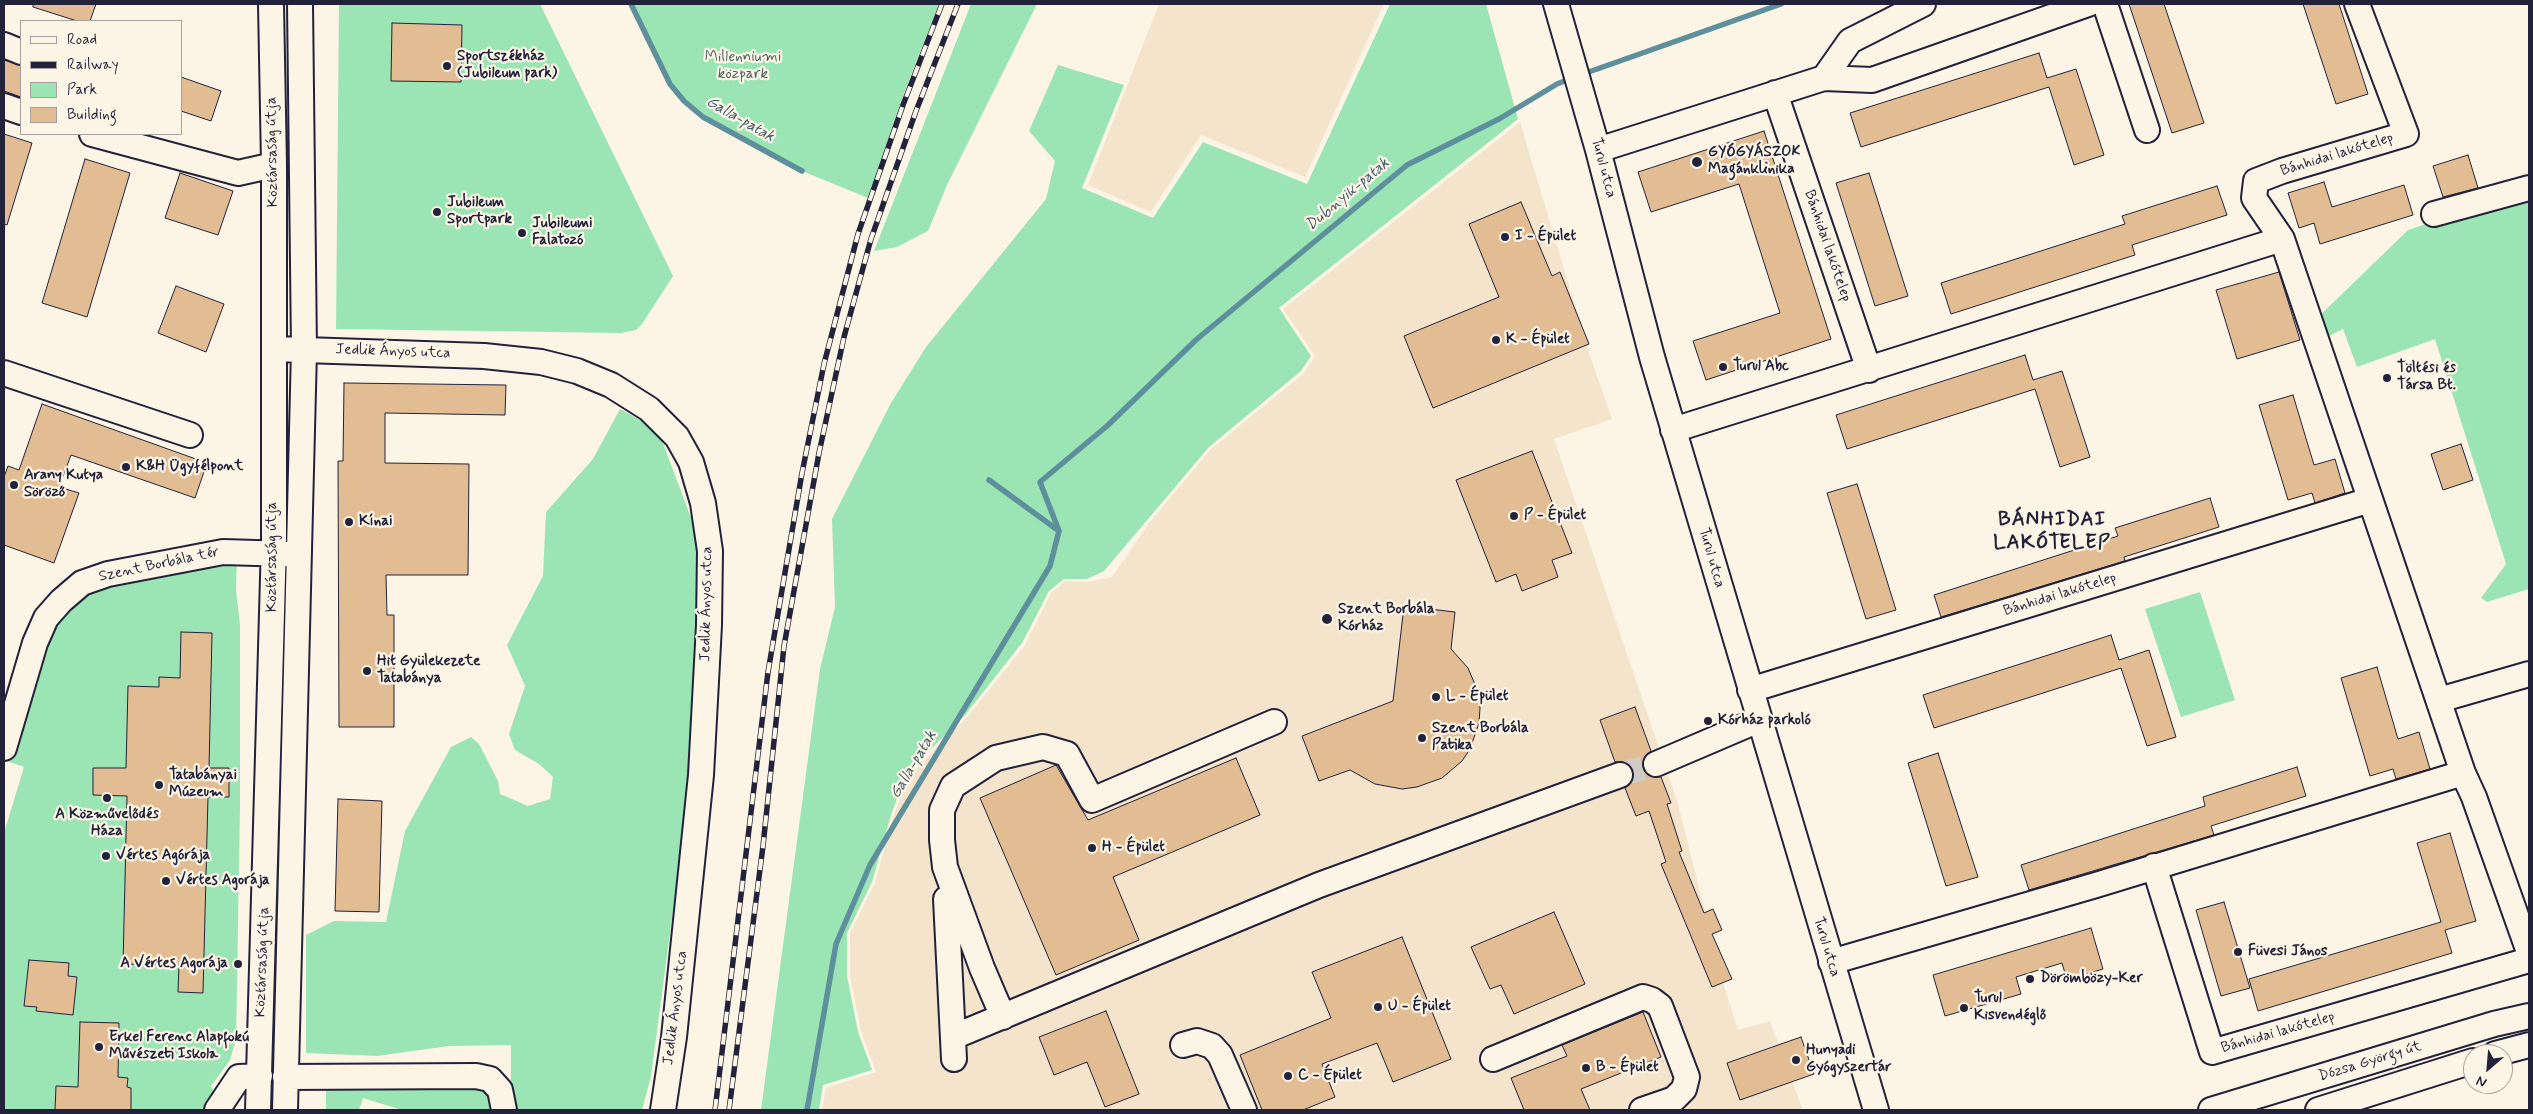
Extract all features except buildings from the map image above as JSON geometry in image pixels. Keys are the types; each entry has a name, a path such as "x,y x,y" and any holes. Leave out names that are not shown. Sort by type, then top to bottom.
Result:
{"street":[{"name":"Köztársaság útja","path":"258,1110 274,553 274,164 271,4"},
{"name":"Köztársaság útja","path":"285,1110 301,554 304,350 300,4"},
{"name":"Turul utca","path":"1556,4 1598,150 1673,430 1876,1110"},
{"path":"1824,78 1850,41 1923,4"},
{"path":"1598,150 1824,78 1872,80 2088,4"},
{"path":"2105,4 2147,130"},
{"name":"Bánhidai lakótelep","path":"2357,4 2406,134 2256,181 2254,198 2282,240 2439,700 2529,952"},
{"path":"4,46 20,52"},
{"name":"Bánhidai lakótelep","path":"1775,93 1869,370"},
{"path":"4,106 20,112"},
{"path":"96,135 238,173 274,164"},
{"path":"2434,214 2529,188"},
{"path":"1673,430 2282,240"},
{"name":"Jedlik Ányos utca","path":"274,349 484,356 541,362 576,371 610,385 649,408 677,437 690,462 703,503 710,551 708,635 701,776 674,1037 662,1110"},
{"path":"4,373 190,435"},
{"name":"Bánhidai lakótelep","path":"1750,690 2370,500"},
{"name":"Szent Borbála tér","path":"4,748 8,713 46,618 61,601 82,583 108,574 223,552 301,554"},
{"path":"2439,700 2529,674"},
{"path":"1656,764 1759,720"},
{"path":"1002,1017 945,867 942,840 942,810 953,786 996,758 1043,747 1067,754 1092,800 1274,722"},
{"path":"1831,962 2464,772"},
{"path":"955,895 946,899 953,1048 1002,1017 1319,885 1620,776"},
{"name":"Bánhidai lakótelep","path":"2154,866 2212,1052 2529,960"},
{"path":"1493,1058 1643,997 1652,1000 1660,1006 1687,1077 1684,1089 1674,1099 1642,1110"},
{"name":"Dózsa György út","path":"2211,1110 2494,1024 2529,1016"},
{"path":"1183,1045 1196,1042 1212,1046 1220,1055 1244,1110"},
{"path":"2513,1049 2529,1045"},
{"name":"Dózsa György út","path":"2318,1110 2463,1064"},
{"path":"217,1110 239,1077 260,1076"},
{"path":"285,1077 476,1076 490,1079 500,1090 504,1110"}],"shaded area":[{"path":"1159,4 1384,4 1305,177 1201,135 1151,212 1088,185"},
{"name":"Szent Borbála Kórház","path":"1520,122 1590,356 1612,419 1554,439 1677,801 1724,986 1738,1030 1770,1021 1803,1110 822,1110 826,1088 876,1072 861,1031 850,976 850,933 875,883 893,817 909,776 968,716 1025,645 1051,593 1065,581 1087,582 1112,577 1149,523 1211,449 1304,373 1315,356 1283,309"}],"green space":[{"name":"Jubileum Sportpark","path":"339,4 540,4 673,276 642,324 636,330 621,333 336,329"},
{"name":"Millenniumi közpark","path":"631,4 939,4 901,101 868,198 802,171 694,109 670,84"},
{"path":"971,4 1037,4 947,185 928,231 897,247 874,251"},
{"path":"1390,4 1486,4 1518,119 1279,308 1311,356 1301,371 1209,447 1104,571 1087,579 1064,579 1049,591 1022,643 966,714 906,774 891,815 872,882 847,933 847,976 858,1032 872,1070 823,1085 819,1110 761,1110 820,669 835,607 832,519 891,403 926,347 1046,199 1055,161 1029,131 1058,65 1124,85 1082,188 1153,218 1203,142 1307,184"},
{"path":"2529,189 2529,589 2487,602 2481,598 2506,564 2435,339 2357,367 2343,329 2305,348 2307,328 2408,230"},
{"path":"620,409 658,430 696,531 699,631 687,805 651,1076 642,1110 511,1110 511,1045 449,1046 377,1056 306,1053 306,935 334,921 386,922 405,831 451,747 471,737 479,744 498,781 500,794 528,806 550,799 553,777 539,764 515,750 509,734 525,686 507,645 543,576 546,512 593,459"},
{"path":"237,551 236,590 240,625 240,806 236,1040 230,1060 211,1086 221,1104 217,1110 4,1110 4,833 24,767 4,760 4,748 35,643 82,583"},
{"path":"2200,592 2235,700 2181,717 2145,609"},
{"path":"472,1082 484,1089 488,1097 490,1110 402,1110 363,1098 359,1110 326,1110 326,1089 330,1083"}],"waterway":[{"name":"Galla-patak","path":"631,4 670,84 684,101 703,117 802,171"},
{"name":"Dubnyik-patak","path":"1583,74 1781,4"},
{"name":"Dubnyik-patak","path":"1059,531 1040,482 1107,426 1197,339 1407,165 1499,119 1557,84 1572,78"},
{"name":"Galla-patak","path":"807,1110 836,944 870,865 1050,566 1059,531 989,480"}],"tunnel":[{"path":"1620,775 1656,764"}],"railway":[{"path":"715,1110 768,672 802,473 824,364 858,234 903,105 942,4"},
{"path":"729,1110 763,846 784,646 819,453 844,337 871,239 916,111 958,4"}],"place":[{"name":"Sportszékház (Jubileum park)","path":"447,66"},
{"name":"GYÓGYÁSZOK Magánklinika","path":"1697,162"},
{"name":"Jubileum Sportpark","path":"437,212"},
{"name":"Jubileumi Falatozó","path":"522,233"},
{"name":"I - Épület","path":"1505,237"},
{"name":"K - Épület","path":"1496,340"},
{"name":"Turul Abc","path":"1723,367"},
{"name":"Töltési és Társa Bt.","path":"2387,378"},
{"name":"K&H Ügyfélpont","path":"126,467"},
{"name":"Arany Kutya Söröző","path":"14,485"},
{"name":"P - Épület","path":"1514,516"},
{"name":"Kínai","path":"349,522"},
{"name":"Szent Borbála Kórház","path":"1327,619"},
{"name":"Hit Gyülekezete Tatabánya","path":"367,671"},
{"name":"L - Épület","path":"1436,697"},
{"name":"Kórház parkoló","path":"1708,721"},
{"name":"Szent Borbála Patika","path":"1422,738"},
{"name":"Tatabányai Múzeum","path":"159,785"},
{"name":"A Közművelődés Háza","path":"107,798"},
{"name":"H - Épület","path":"1092,848"},
{"name":"Vértes Agórája","path":"106,856"},
{"name":"Vértes Agorája","path":"166,881"},
{"name":"Füvesi János","path":"2238,952"},
{"name":"A Vértes Agorája","path":"238,964"},
{"name":"Dörömbözy-Ker","path":"2030,979"},
{"name":"U - Épület","path":"1378,1007"},
{"name":"Turul Kisvendéglő","path":"1964,1008"},
{"name":"Erkel Ferenc Alapfokú Művészeti Iskola","path":"99,1047"},
{"name":"Hunyadi Gyógyszertár","path":"1796,1060"},
{"name":"B - Épület","path":"1586,1068"},
{"name":"C - Épület","path":"1288,1076"}],"district":[{"name":"BÁNHIDAI LAKÓTELEP","path":"2052,532"}]}
